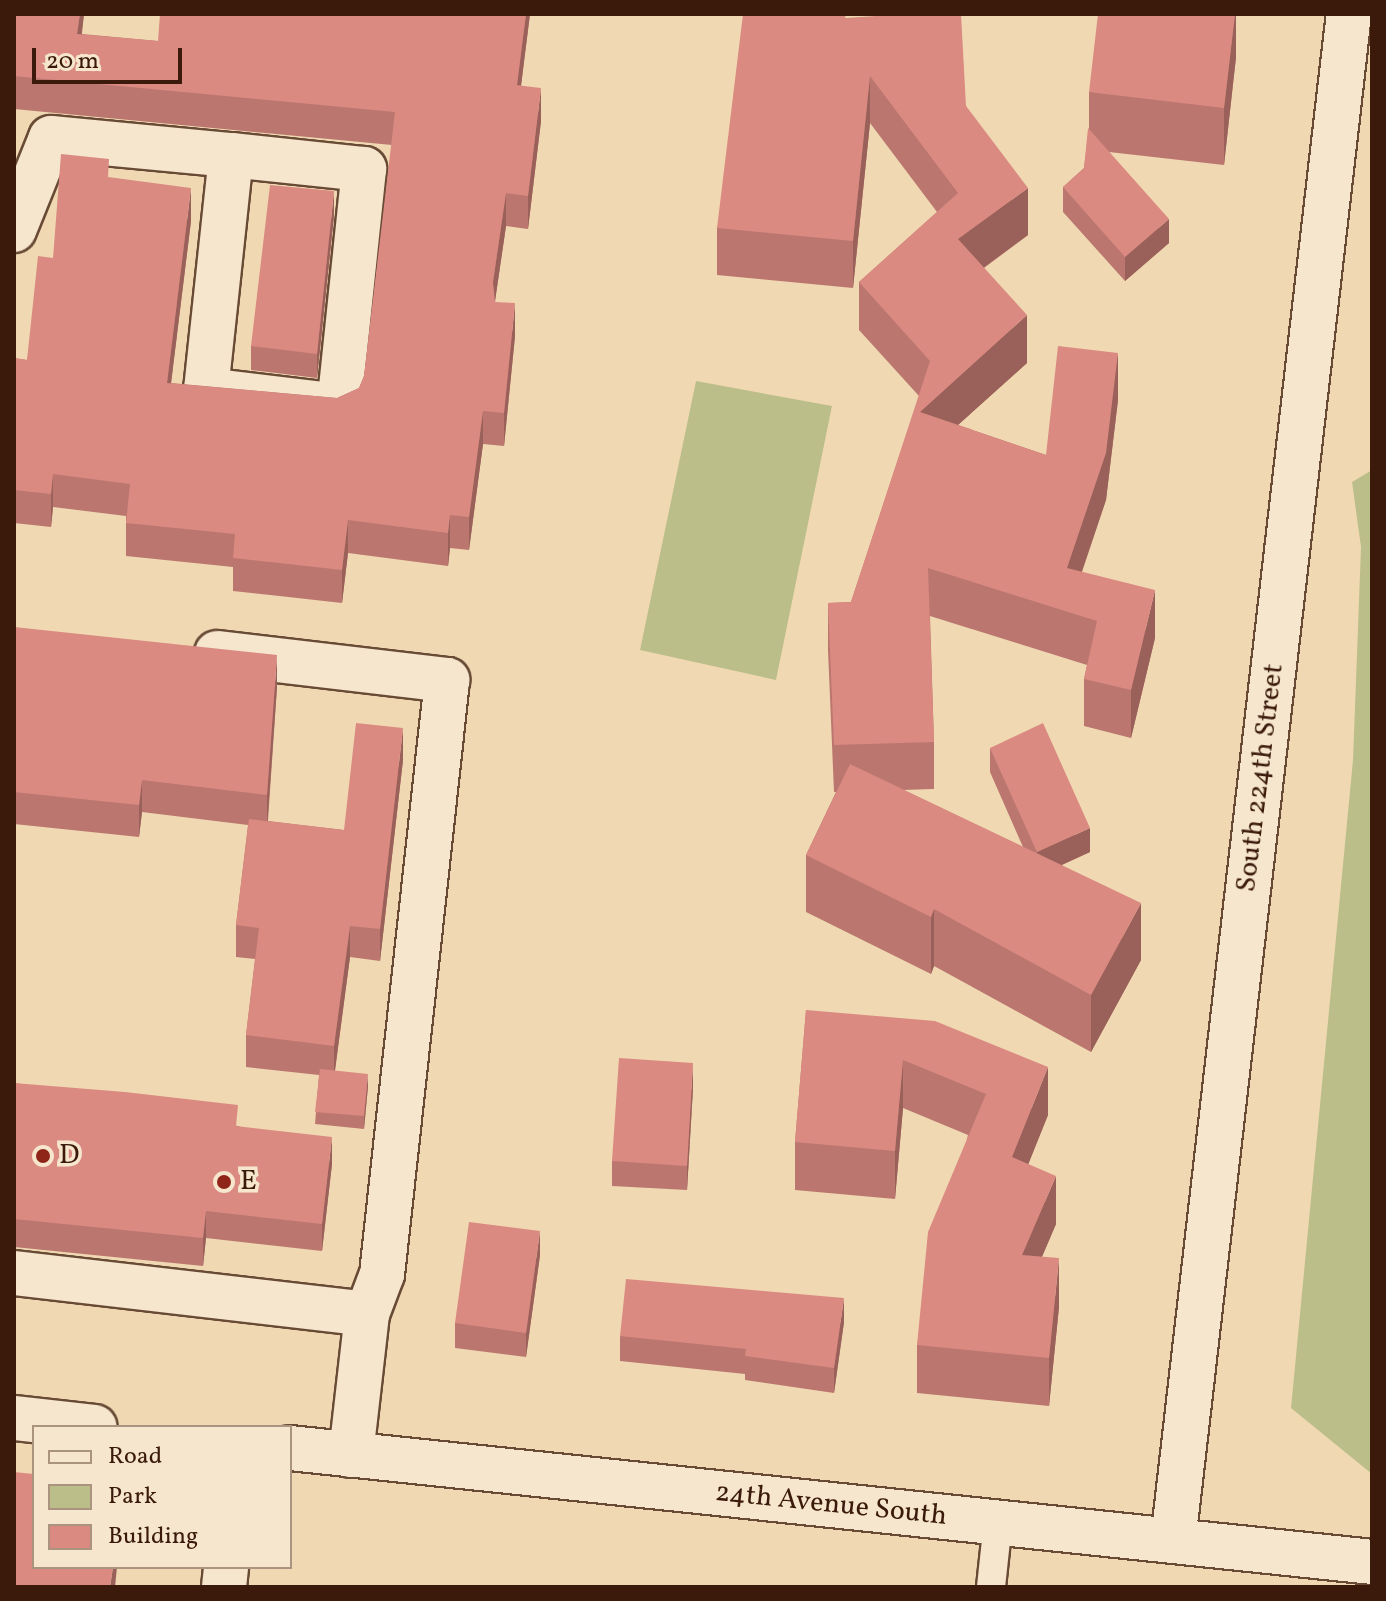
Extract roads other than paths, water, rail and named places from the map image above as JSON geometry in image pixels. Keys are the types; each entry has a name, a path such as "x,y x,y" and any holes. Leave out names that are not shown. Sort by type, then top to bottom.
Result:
{"street":[{"name":"South 224th Street","path":"1173,1541 1349,14"},
{"path":"14,230 51,138 231,155 364,169 339,406 206,390 231,155"},
{"path":"168,648 447,680 382,1274 367,1314 351,1455"},
{"path":"14,1273 367,1314"},
{"path":"14,1418 77,1425"},
{"name":"24th Avenue South","path":"292,1448 1372,1562"}],"lane":[{"path":"991,1587 998,1522"}],"place":[{"name":"D","path":"43,1156"},
{"name":"E","path":"224,1182"}]}
